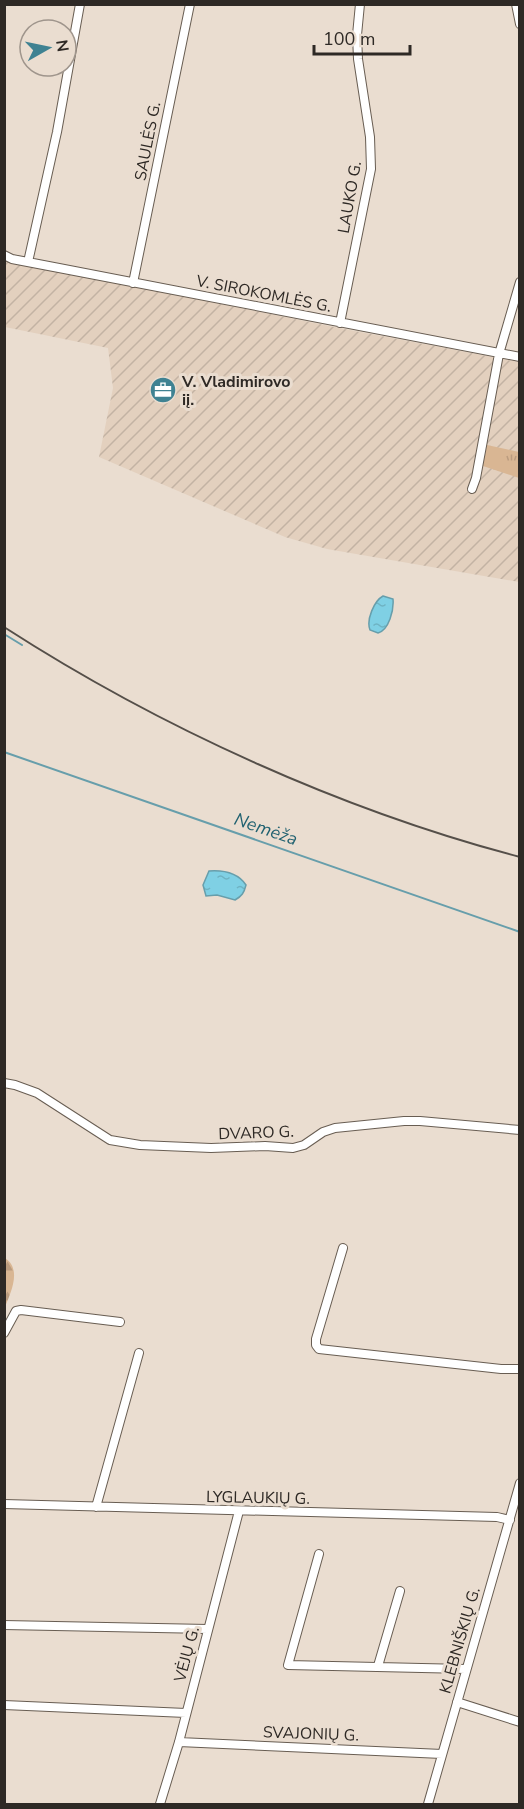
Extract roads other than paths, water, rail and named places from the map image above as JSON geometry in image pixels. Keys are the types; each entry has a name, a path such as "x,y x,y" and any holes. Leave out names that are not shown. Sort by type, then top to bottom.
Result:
{"street":[{"path":"28,262 57,132 80,4"},
{"name":"SAULĖS G.","path":"133,283 190,4"},
{"name":"LAUKO G.","path":"340,323 371,169 371,144 358,59 357,34 360,4"},
{"path":"516,4 519,24"},
{"name":"V. SIROKOMLĖS G.","path":"4,255 133,283 519,357"},
{"path":"472,489 499,354 519,282"},
{"name":"DVARO G.","path":"4,1083 37,1093 110,1140 140,1144 211,1148 265,1146 293,1148 304,1145 323,1132 335,1128 420,1120 519,1130"},
{"path":"343,1248 316,1340 319,1349 519,1369"},
{"path":"4,1333 16,1311 21,1310 120,1322"},
{"path":"96,1507 139,1353"},
{"name":"KLEBNIŠKIŲ G.","path":"428,1804 519,1484"},
{"name":"LYGLAUKIŲ G.","path":"4,1504 497,1517 510,1520"},
{"name":"VĖJŲ G.","path":"160,1804 179,1742 239,1511"},
{"path":"319,1554 288,1665 466,1669"},
{"path":"378,1666 400,1591"},
{"path":"4,1625 208,1629"},
{"path":"457,1702 519,1722"},
{"path":"4,1705 186,1713"},
{"name":"SVAJONIŲ G.","path":"179,1742 442,1754"}],"water":[{"path":"383,596 393,599 393,609 388,624 378,633 370,630 369,621 374,606"},
{"path":"209,871 225,872 239,878 246,885 242,894 235,900 217,895 206,896 203,885"}],"waterway":[{"path":"4,634 22,645"},
{"name":"Nemėža","path":"4,752 520,932"}],"railway":[{"path":"4,627 125,699 253,762 386,815 453,838 520,857"}],"place":[{"name":"V. Vladimirovo iį.","path":"163,390"}]}
